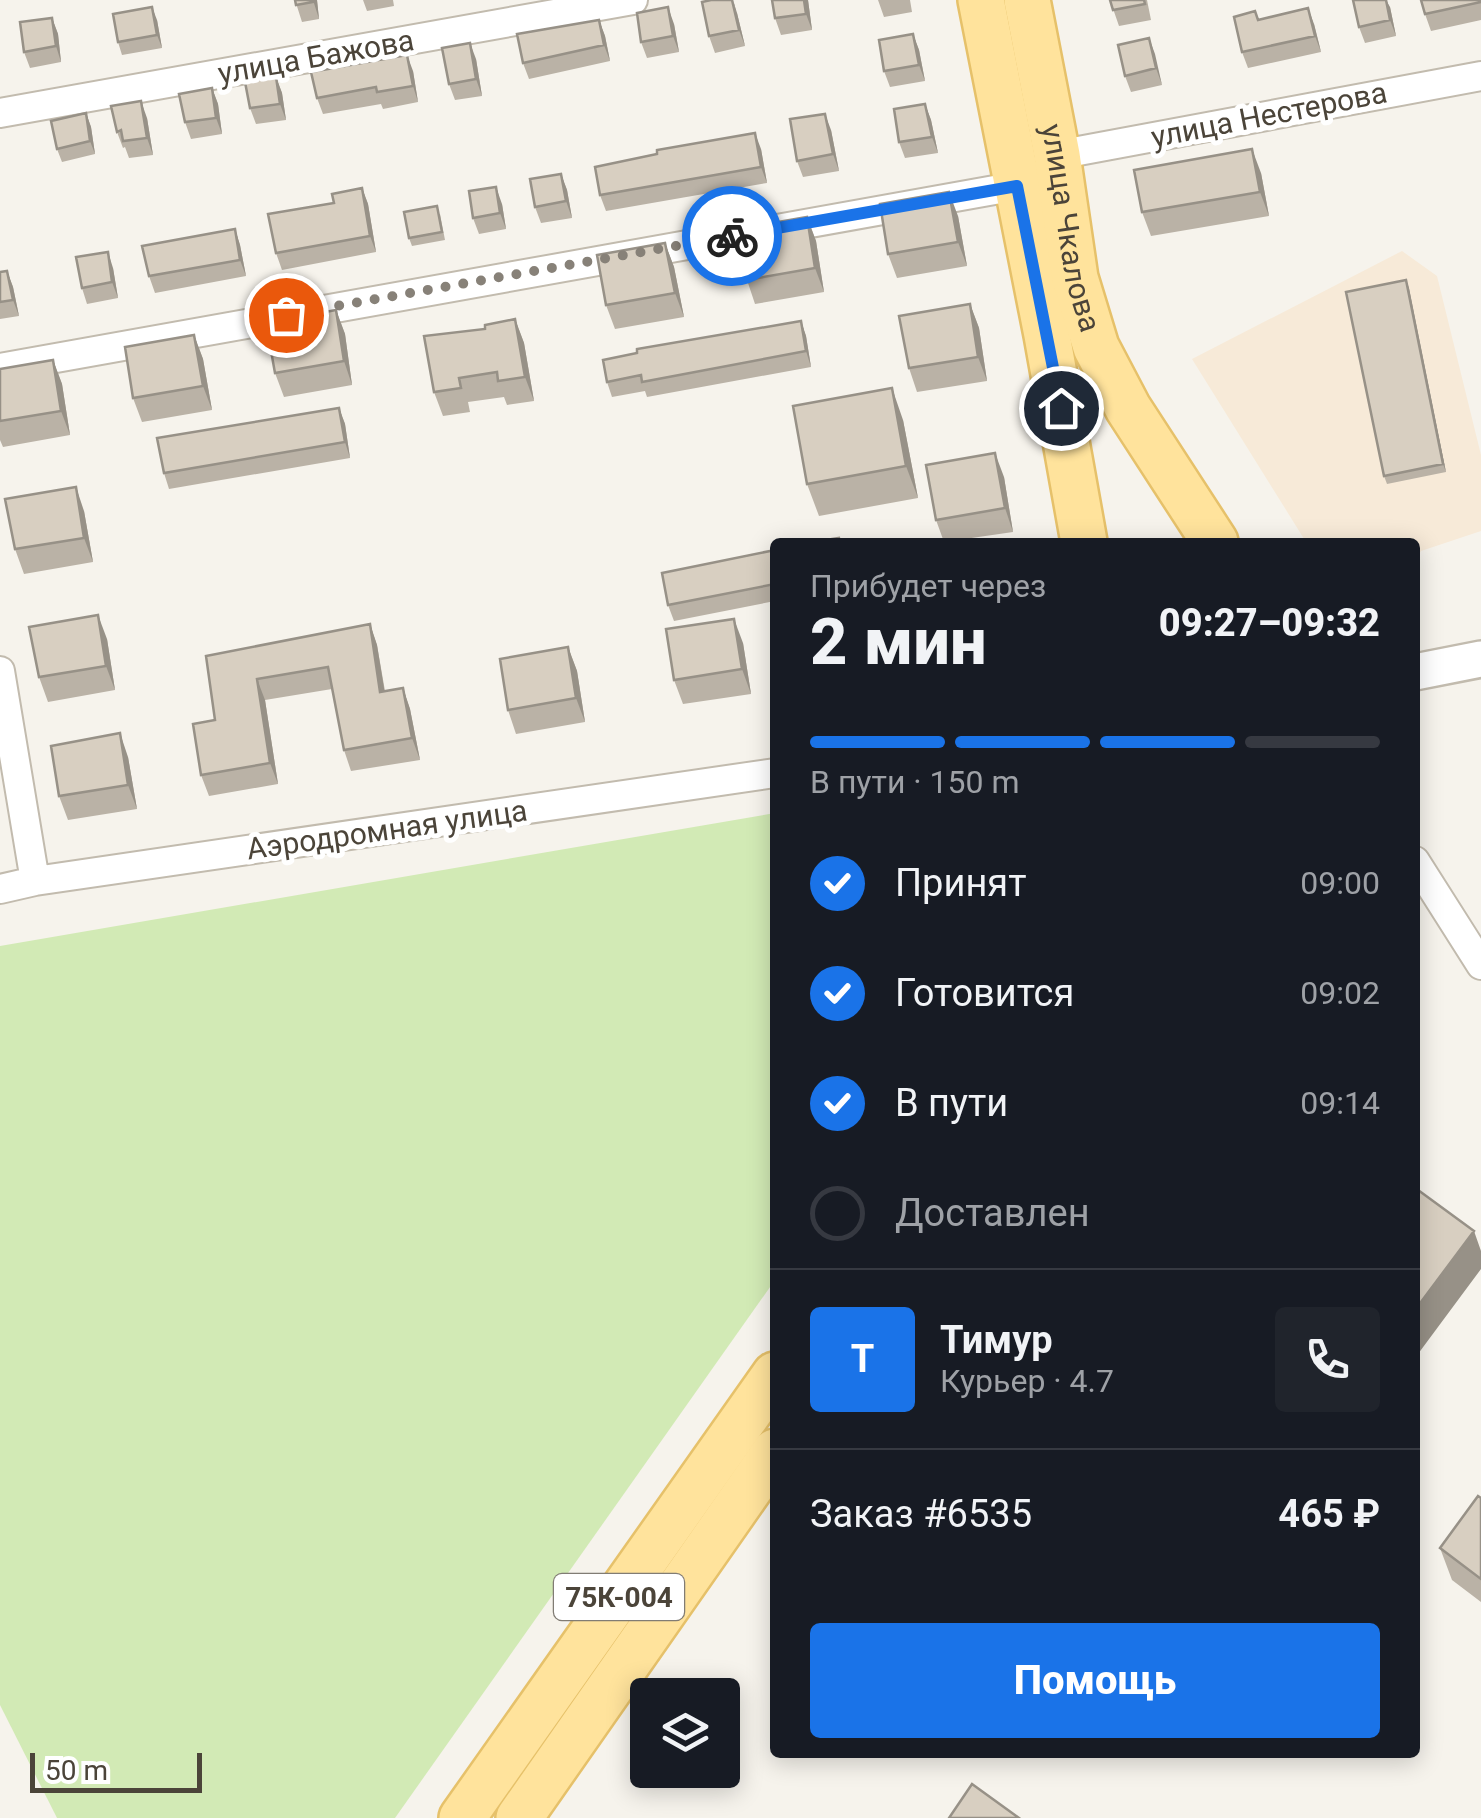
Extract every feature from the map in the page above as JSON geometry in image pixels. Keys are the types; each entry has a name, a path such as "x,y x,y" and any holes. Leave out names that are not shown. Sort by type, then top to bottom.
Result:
{"main road":[{"name":"улица Чкалова","path":"981,0 1083,538"},
{"name":"улица Чкалова","path":"1027,0 1076,278 1096,346 1128,408 1213,538"},
{"name":"75К-004","path":"462,1818 770,1382"},
{"name":"75К-004","path":"519,1818 770,1459"}],"street":[{"name":"улица Бажова","path":"0,114 632,0"},
{"name":"улица Нестерова","path":"1057,154 1481,76"},
{"path":"0,368 1017,186"},
{"path":"1420,671 1481,659"},
{"path":"0,671 34,881"},
{"name":"Аэродромная улица","path":"0,889 770,775"},
{"path":"1420,869 1481,965"}],"shaded area":[{"path":"1402,251 1437,276 1481,455 1481,531 1420,553 1420,538 1304,538 1192,359"}],"green space":[{"path":"770,814 770,1287 395,1818 57,1818 0,1705 0,946"}],"building":[{"path":"732,0 739,30 709,36 702,2"},
{"path":"772,0 804,0 806,14 775,18"},
{"path":"1110,0 1144,0 1145,4 1113,10"},
{"path":"1353,0 1386,0 1390,20 1359,27"},
{"path":"1421,0 1481,0 1481,2 1425,14"},
{"path":"152,7 157,35 118,42 113,14"},
{"path":"668,7 673,36 641,42 637,13"},
{"path":"1308,8 1315,36 1242,52 1234,17 1255,11 1258,20"},
{"path":"52,18 56,46 24,52 20,22"},
{"path":"599,20 604,45 523,63 517,34"},
{"path":"913,34 919,65 884,71 879,40"},
{"path":"1149,38 1156,68 1125,76 1118,45"},
{"path":"470,43 476,79 449,84 442,48"},
{"path":"407,55 413,86 377,92 376,87 317,98 311,72"},
{"path":"276,77 280,104 250,108 245,82"},
{"path":"212,88 216,118 185,122 179,94"},
{"path":"141,101 147,138 123,141 111,106"},
{"path":"925,104 932,137 899,142 894,109"},
{"path":"86,113 90,141 57,149 51,121"},
{"path":"825,114 833,154 797,161 790,119"},
{"path":"755,133 761,167 600,195 595,167 657,154 657,150"},
{"path":"1252,149 1260,192 1142,212 1134,170"},
{"path":"561,174 566,201 535,207 530,179"},
{"path":"496,187 500,213 473,218 469,191"},
{"path":"362,188 370,236 276,253 268,214 334,203 332,194"},
{"path":"949,192 958,242 888,254 880,204"},
{"path":"437,206 442,232 409,238 404,212"},
{"path":"807,217 815,268 747,280 738,229"},
{"path":"235,229 240,260 149,276 142,246"},
{"path":"665,243 675,293 606,305 597,255"},
{"path":"108,252 112,282 82,288 76,257"},
{"path":"7,271 13,300 0,302 0,272"},
{"path":"1406,280 1443,464 1384,476 1346,292"},
{"path":"970,304 978,357 909,368 899,316"},
{"path":"336,310 344,361 275,373 266,323"},
{"path":"515,319 525,377 498,381 497,372 459,378 461,388 434,392 424,336 485,329 485,325"},
{"path":"801,321 806,351 642,382 641,375 607,382 603,360 637,353 637,349"},
{"path":"194,335 203,386 133,398 125,347"},
{"path":"53,360 61,411 0,421 0,369"},
{"path":"892,388 906,466 807,484 793,406"},
{"path":"339,408 345,442 164,473 157,438"},
{"path":"995,453 1005,508 936,520 926,465"},
{"path":"76,487 84,538 15,549 5,499"},
{"path":"770,551 770,585 668,605 662,573"},
{"path":"98,615 106,666 39,677 29,627"},
{"path":"734,619 742,669 674,680 666,629"},
{"path":"370,624 380,692 403,688 412,738 344,750 328,667 257,679 270,763 201,775 193,724 215,720 206,656"},
{"path":"568,647 576,698 508,710 500,659"},
{"path":"120,733 128,785 59,796 51,746"},
{"path":"1420,1191 1474,1231 1420,1303"},
{"path":"1478,1496 1481,1498 1481,1579 1440,1548"},
{"path":"972,1784 1019,1818 949,1818"}],"way so far":[{"path":"286,315 732,236"}],"route":[{"path":"732,236 1017,186 1061,408"}]}
